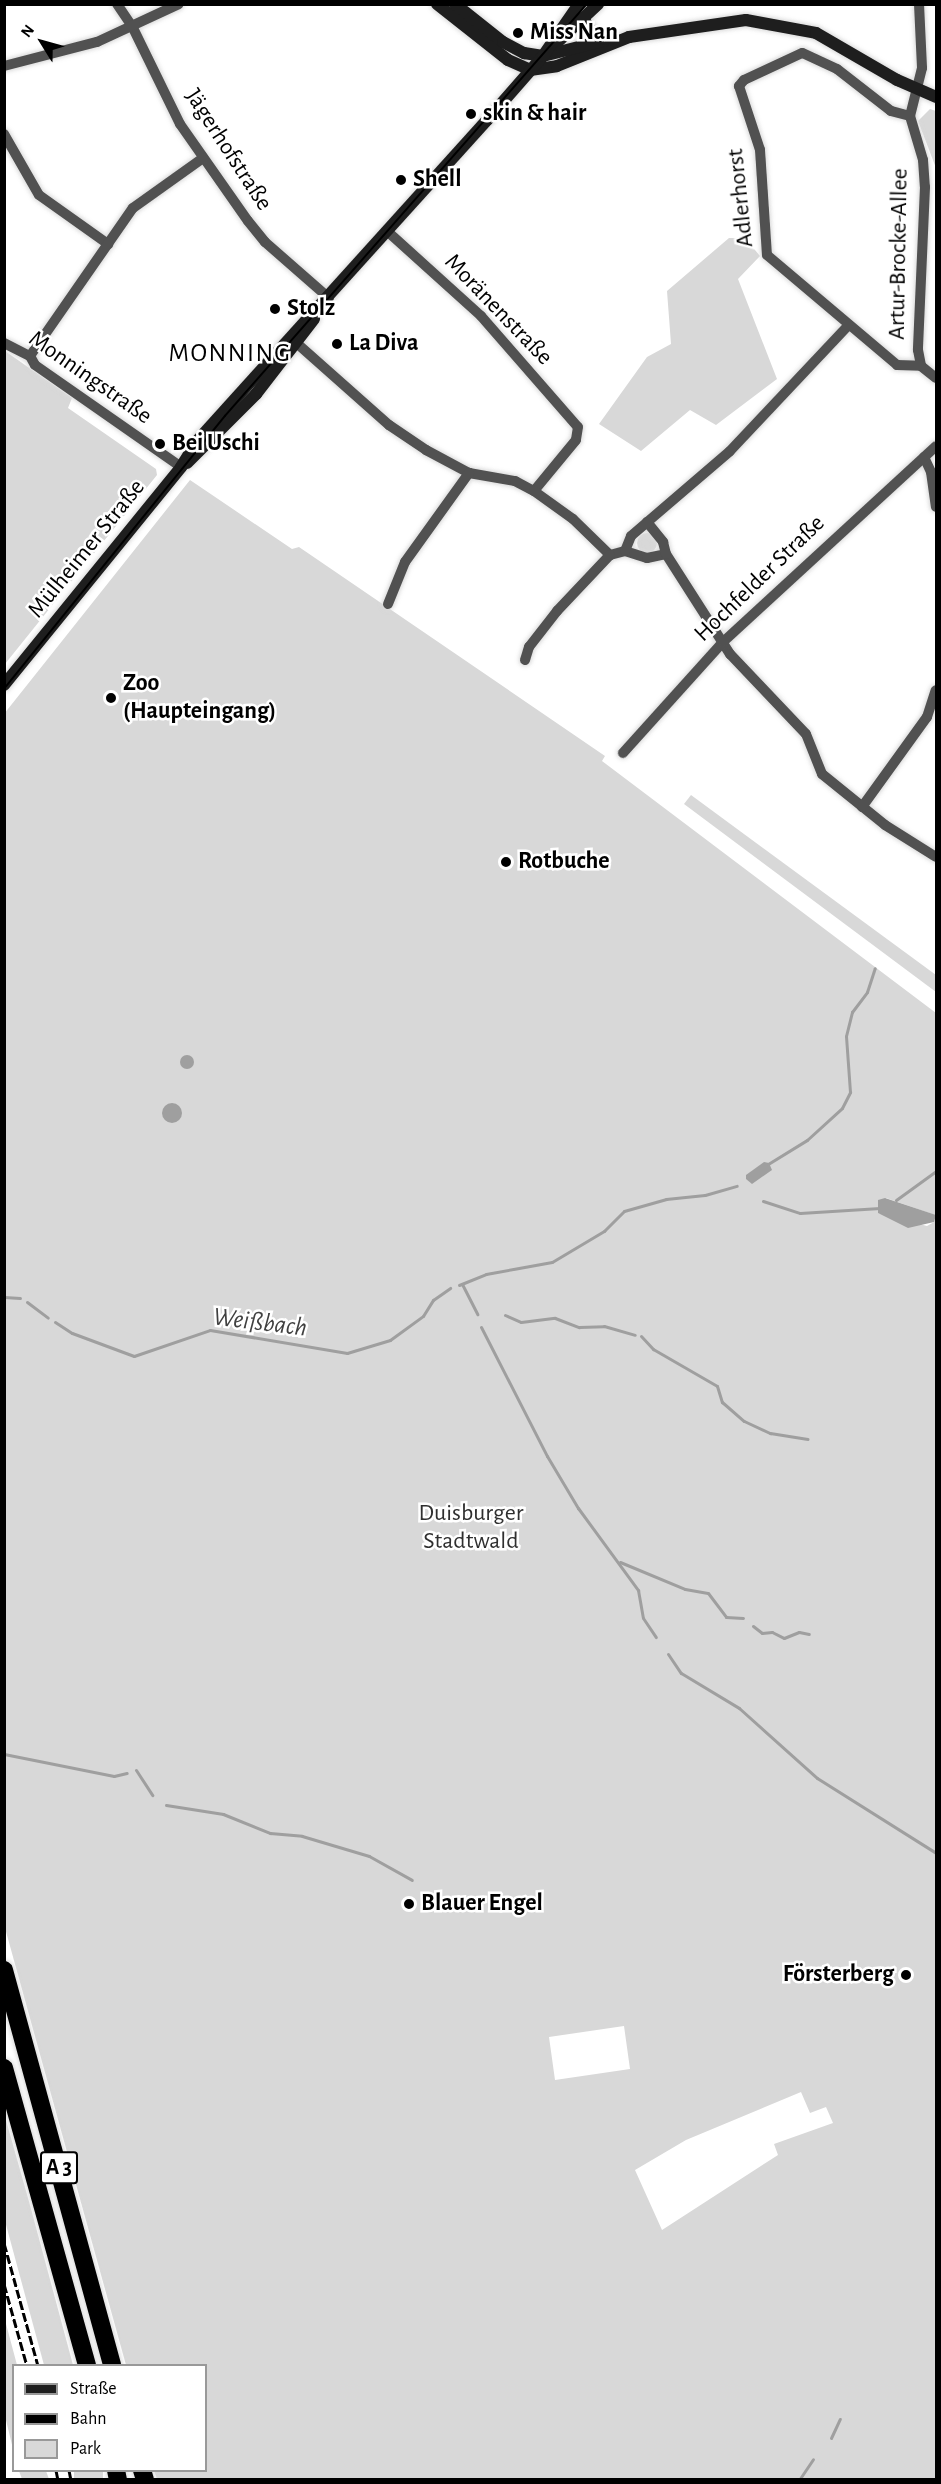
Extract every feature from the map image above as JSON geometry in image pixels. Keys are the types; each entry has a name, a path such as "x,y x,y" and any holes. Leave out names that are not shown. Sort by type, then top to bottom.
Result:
{"highway":[{"name":"A 3","path":"4,1970 111,2364"},
{"name":"A 3","path":"4,2068 86,2364"}],"main road":[{"path":"437,4 508,60 530,70 557,66 620,40 700,24 772,22 838,43 917,90 936,97"},
{"path":"455,4 515,50 543,56 604,39 620,40"},
{"path":"543,56 579,4"},
{"path":"543,56 584,20 598,4"},
{"path":"584,20 592,32 604,39"},
{"name":"Mülheimer Straße","path":"4,685 181,467 202,451 329,298 543,56"}],"street":[{"name":"Jägerhofstraße","path":"117,4 133,28 180,124 203,158 254,228 295,269 329,298"},
{"path":"4,66 97,42 133,28 179,4"},
{"path":"910,116 922,68 919,4"},
{"name":"Adlerhorst","path":"910,116 891,111 837,69 802,53 753,75 739,86 760,150 767,255 848,326 897,365 921,366"},
{"name":"Artur-Brocke-Allee","path":"910,116 923,160 925,187 918,350 921,366 936,378"},
{"path":"4,134 39,195 108,243"},
{"path":"30,356 138,202 203,158"},
{"name":"Moränenstraße","path":"387,231 481,316 574,422 579,433 576,440 534,491"},
{"path":"625,551 631,536 730,451 848,326"},
{"path":"293,340 390,425 469,473 515,482 534,491 573,519 610,555"},
{"name":"Monningstraße","path":"4,343 30,356 34,365 181,467"},
{"name":"Hochfelder Straße","path":"623,753 723,642 936,446"},
{"path":"924,457 931,472 936,507"},
{"path":"388,604 405,562 469,473"},
{"path":"647,522 663,542 666,554 730,654 797,723 822,774 922,851 936,857"},
{"path":"525,660 529,647 557,611 610,555 625,551 647,558 666,554"},
{"path":"862,807 927,717 936,690"}],"green space":[{"path":"930,109 936,111 936,168 918,121"},
{"path":"729,238 745,238 760,256 738,279 777,379 716,425 690,410 641,451 599,424 647,357 671,344 667,291"},
{"path":"5,351 72,398 68,408 156,469 157,475 5,664"},
{"name":"Duisburger Stadtwald","path":"190,480 292,549 299,547 605,756 602,761 936,1013 936,2479 157,2479 154,2472 207,2472 207,2364 126,2364 5,1928 4,714","holes":["886,1198 935,1215 934,1222 927,1226 878,1213","624,2026 630,2069 555,2080 549,2037","801,2092 810,2113 826,2107 833,2123 774,2144 778,2155 662,2230 635,2170 686,2140"]},
{"path":"647,533 654,536 657,543 654,550 647,553 640,550 637,543 640,536"},
{"path":"691,795 936,975 936,992 684,804"},
{"path":"4,2113 73,2364 44,2364 5,2221"},
{"path":"5,2320 17,2364 12,2364 12,2445 5,2416"},
{"path":"19,2472 46,2472 49,2479 22,2479"},
{"path":"74,2472 103,2472 103,2479 74,2479"}],"shaded area":[{"path":"184,1055 190,1055 194,1062 190,1069 184,1069 180,1065 180,1059"},
{"path":"172,1103 179,1106 182,1113 179,1120 172,1123 165,1120 162,1113 165,1106"},
{"path":"764,1162 769,1163 772,1170 752,1184 746,1179 746,1175"},
{"path":"885,1198 936,1215 934,1222 908,1228 878,1213 878,1200"}],"waterway":[{"path":"768,1164 807,1140 842,1108 850,1092 846,1036 852,1012 867,992 875,968"},
{"path":"896,1200 936,1171"},
{"path":"459,1285 486,1274 552,1262 604,1231 624,1211 666,1199 705,1195 737,1186"},
{"path":"763,1201 800,1213 880,1208"},
{"path":"462,1284 477,1314"},
{"name":"Weißbach","path":"55,1322 72,1333 134,1356 210,1330 347,1353 390,1340 423,1316 433,1300 450,1288"},
{"name":"Weißbach","path":"4,1297 20,1298"},
{"name":"Weißbach","path":"27,1302 48,1318"},
{"path":"505,1315 521,1322 555,1318 579,1327 604,1326 635,1335"},
{"path":"481,1327 547,1456 578,1508 638,1590 643,1618 656,1637"},
{"path":"641,1336 653,1349 717,1386 722,1402 744,1421 770,1433 808,1439"},
{"path":"620,1562 685,1589 708,1593 726,1617 743,1618"},
{"path":"753,1626 762,1633 772,1632 784,1638 799,1632 809,1634"},
{"path":"668,1654 681,1673 739,1708 817,1778 936,1853"},
{"path":"4,1754 114,1776 127,1773"},
{"path":"136,1770 152,1795"},
{"path":"166,1805 223,1814 270,1833 302,1836 369,1856 412,1880"},
{"path":"831,2438 840,2419"},
{"path":"799,2480 813,2459"}],"tram line":[{"path":"4,689 225,416 587,4"}],"railway":[{"path":"4,2243 37,2364"},
{"path":"4,2284 26,2364"},
{"path":"56,2472 58,2480"},
{"path":"69,2472 71,2480"}],"place":[{"name":"Miss Nan","path":"518,33"},
{"name":"skin & hair","path":"471,114"},
{"name":"Shell","path":"401,180"},
{"name":"Stolz","path":"275,309"},
{"name":"La Diva","path":"337,344"},
{"name":"Bei Uschi","path":"160,444"},
{"name":"Zoo (Haupteingang)","path":"111,698"},
{"name":"Rotbuche","path":"506,862"},
{"name":"Blauer Engel","path":"409,1904"},
{"name":"Försterberg","path":"906,1975"}],"district":[{"name":"MONNING","path":"230,354"}]}
